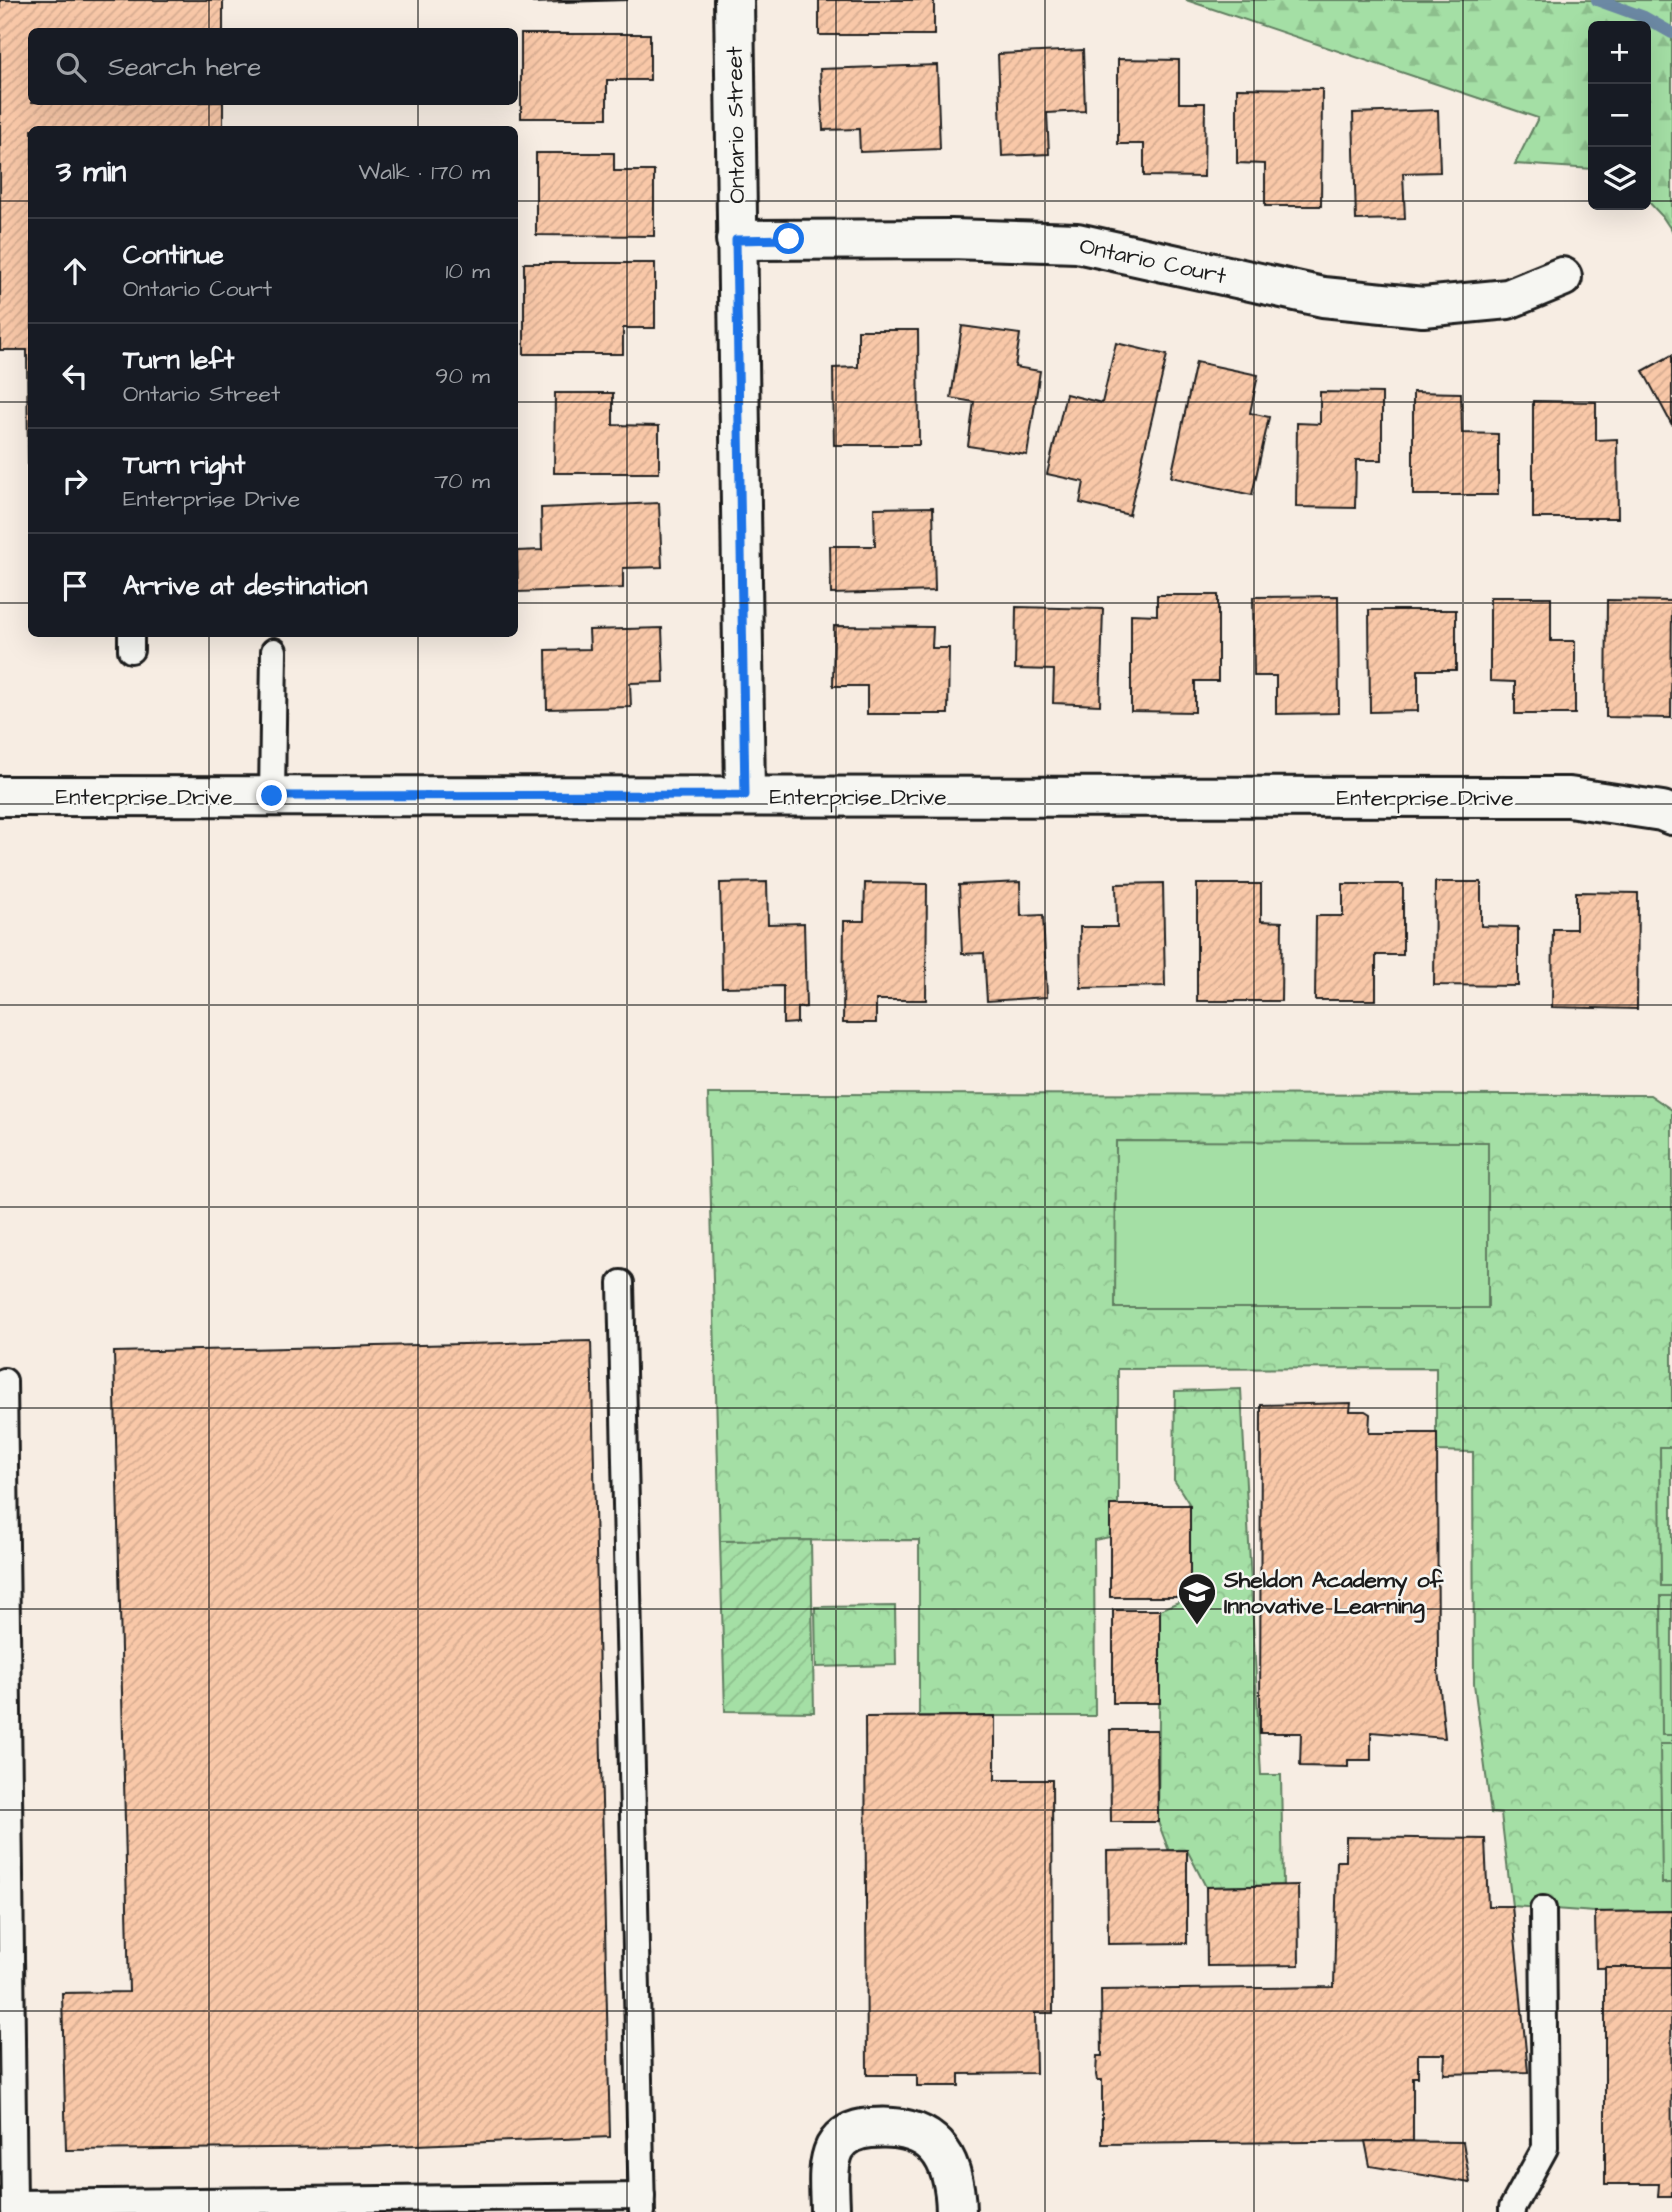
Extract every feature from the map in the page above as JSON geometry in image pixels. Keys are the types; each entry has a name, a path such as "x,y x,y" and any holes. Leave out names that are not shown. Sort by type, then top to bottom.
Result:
{"street":[{"name":"Ontario Street","path":"734,0 745,795"},
{"name":"Ontario Court","path":"736,240 951,239 1077,243 1323,297 1423,307 1508,299 1562,277"},
{"name":"Enterprise Drive","path":"0,796 1569,797 1662,811 1672,815"},
{"path":"830,2212 829,2171 836,2147 851,2131 887,2127 907,2129 924,2135 937,2148 954,2180 956,2212"}],"lane":[{"path":"272,796 274,651"},
{"path":"4,1381 14,2207 642,2204 621,1283"},
{"path":"1512,2212 1545,2148 1543,1909"}],"green space":[{"path":"1186,0 1672,0 1672,231 1651,204 1651,21 1588,21 1588,169 1515,164 1538,118"},
{"path":"708,1094 1650,1095 1672,1110 1672,1911 1595,1912 1512,1906 1501,1814 1491,1813 1474,1684 1473,1452 1436,1451 1436,1368 1118,1369 1118,1505 1110,1505 1110,1537 1094,1540 1095,1716 919,1716 919,1540 720,1541"},
{"path":"1116,1141 1488,1142 1488,1308 1115,1308"},
{"path":"1241,1389 1261,1775 1281,1775 1283,1885 1206,1887 1187,1850 1169,1851 1158,1822 1160,1610 1190,1597 1190,1505 1174,1480 1175,1391"},
{"path":"1660,1447 1672,1447 1672,1586 1661,1586"},
{"path":"811,1540 814,1712 725,1711 720,1541"},
{"path":"1661,1596 1672,1596 1672,1735 1662,1735"},
{"path":"895,1606 896,1665 816,1667 815,1607"},
{"path":"1660,1744 1672,1744 1672,1883 1662,1883"}],"building":[{"path":"0,0 223,0 223,28 28,28 28,105 223,105 223,126 28,126 28,464 27,350 0,350"},
{"path":"533,0 628,0 533,3"},
{"path":"819,0 934,0 934,35 819,35"},
{"path":"521,34 650,34 650,80 607,80 607,118 521,118"},
{"path":"1083,50 1085,111 1047,113 1049,154 1002,156 998,54"},
{"path":"1118,59 1179,60 1179,103 1205,103 1204,177 1144,176 1144,144 1118,144"},
{"path":"937,65 940,149 860,152 859,129 823,130 820,69"},
{"path":"1237,88 1322,89 1321,206 1265,206 1265,164 1237,163"},
{"path":"1438,110 1440,172 1403,173 1405,219 1356,220 1353,113"},
{"path":"536,153 614,153 614,171 654,171 654,236 536,235"},
{"path":"524,263 655,263 655,328 623,328 623,354 524,354"},
{"path":"962,326 1020,334 1015,367 1040,371 1027,455 968,446 974,402 951,398"},
{"path":"858,330 918,330 919,445 834,445 833,368 858,367"},
{"path":"1116,343 1167,355 1129,515 1080,503 1084,482 1047,474 1066,394 1102,403"},
{"path":"1672,355 1672,425 1643,371"},
{"path":"1196,362 1258,375 1250,413 1269,417 1252,495 1171,477"},
{"path":"1320,392 1382,393 1382,460 1356,460 1355,508 1296,507 1297,423 1320,424"},
{"path":"1413,392 1461,393 1462,433 1498,434 1498,495 1413,495"},
{"path":"555,393 613,393 613,425 659,426 659,473 554,473"},
{"path":"1533,401 1596,402 1596,440 1617,439 1618,518 1533,518"},
{"path":"659,503 662,567 623,568 623,588 518,592 518,551 542,550 541,508"},
{"path":"933,507 935,591 831,594 830,546 875,546 874,508"},
{"path":"1157,595 1218,595 1218,681 1195,681 1195,712 1131,711 1131,614 1157,615"},
{"path":"1338,596 1339,713 1276,714 1276,676 1254,676 1253,597"},
{"path":"1490,597 1551,597 1551,641 1575,641 1575,714 1515,714 1515,682 1490,681"},
{"path":"1607,600 1672,601 1671,718 1606,717"},
{"path":"1016,607 1103,609 1100,705 1053,703 1054,670 1015,669"},
{"path":"1369,610 1456,610 1456,670 1418,670 1418,711 1370,712"},
{"path":"834,626 933,627 932,648 949,648 948,714 867,714 867,686 833,686"},
{"path":"662,628 664,682 630,683 631,707 547,709 546,650 590,649 589,630"},
{"path":"767,882 768,924 804,923 806,1007 797,1008 797,1023 783,1024 783,986 722,987 720,883"},
{"path":"1020,882 1021,916 1043,915 1047,997 987,1001 984,953 962,954 959,885"},
{"path":"1435,882 1481,882 1481,926 1518,927 1518,986 1434,985"},
{"path":"865,883 927,884 926,1000 876,1000 876,1023 843,1023 844,921 864,921"},
{"path":"1163,883 1165,986 1081,988 1080,927 1117,927 1116,884"},
{"path":"1197,884 1261,884 1261,921 1282,922 1281,1001 1197,1001"},
{"path":"1343,884 1403,884 1403,955 1376,955 1376,1000 1315,1000 1316,916 1343,916"},
{"path":"1576,892 1638,893 1637,1009 1552,1007 1553,929 1576,929"},
{"path":"591,1341 610,2137 368,2147 66,2150 62,1993 129,1992 114,1352"},
{"path":"1351,1403 1350,1411 1365,1411 1370,1414 1369,1433 1437,1433 1438,1670 1445,1738 1371,1732 1371,1760 1348,1760 1348,1767 1300,1766 1301,1733 1260,1733 1261,1405"},
{"path":"1110,1505 1190,1505 1190,1597 1110,1597"},
{"path":"1113,1610 1160,1610 1160,1703 1113,1703"},
{"path":"995,1716 995,1780 1052,1780 1053,2013 1035,2013 1036,2073 959,2074 959,2086 917,2086 917,2075 867,2075 865,1717"},
{"path":"1110,1730 1157,1730 1158,1822 1111,1822"},
{"path":"1346,1837 1485,1839 1488,1906 1512,1906 1528,2072 1444,2074 1445,2054 1418,2054 1418,2077 1413,2077 1413,2141 1102,2144 1102,2080 1097,2080 1096,2075 1097,2056 1102,2056 1101,1990 1334,1987 1337,1861 1346,1861"},
{"path":"1187,1850 1187,1943 1108,1944 1107,1851"},
{"path":"1298,1885 1299,1965 1207,1966 1206,1887"},
{"path":"1672,1911 1672,1967 1596,1968 1595,1912"},
{"path":"1605,1967 1671,1967 1672,2197 1658,2197 1659,2184 1605,2184"},
{"path":"1365,2141 1463,2142 1470,2183 1370,2166"}],"waterway":[{"path":"1597,0 1644,17 1672,33"}],"place":[{"name":"Sheldon Academy of Innovative Learning","path":"1197,1626"}],"route":[{"path":"272,796 745,795 736,240 789,239"}]}
